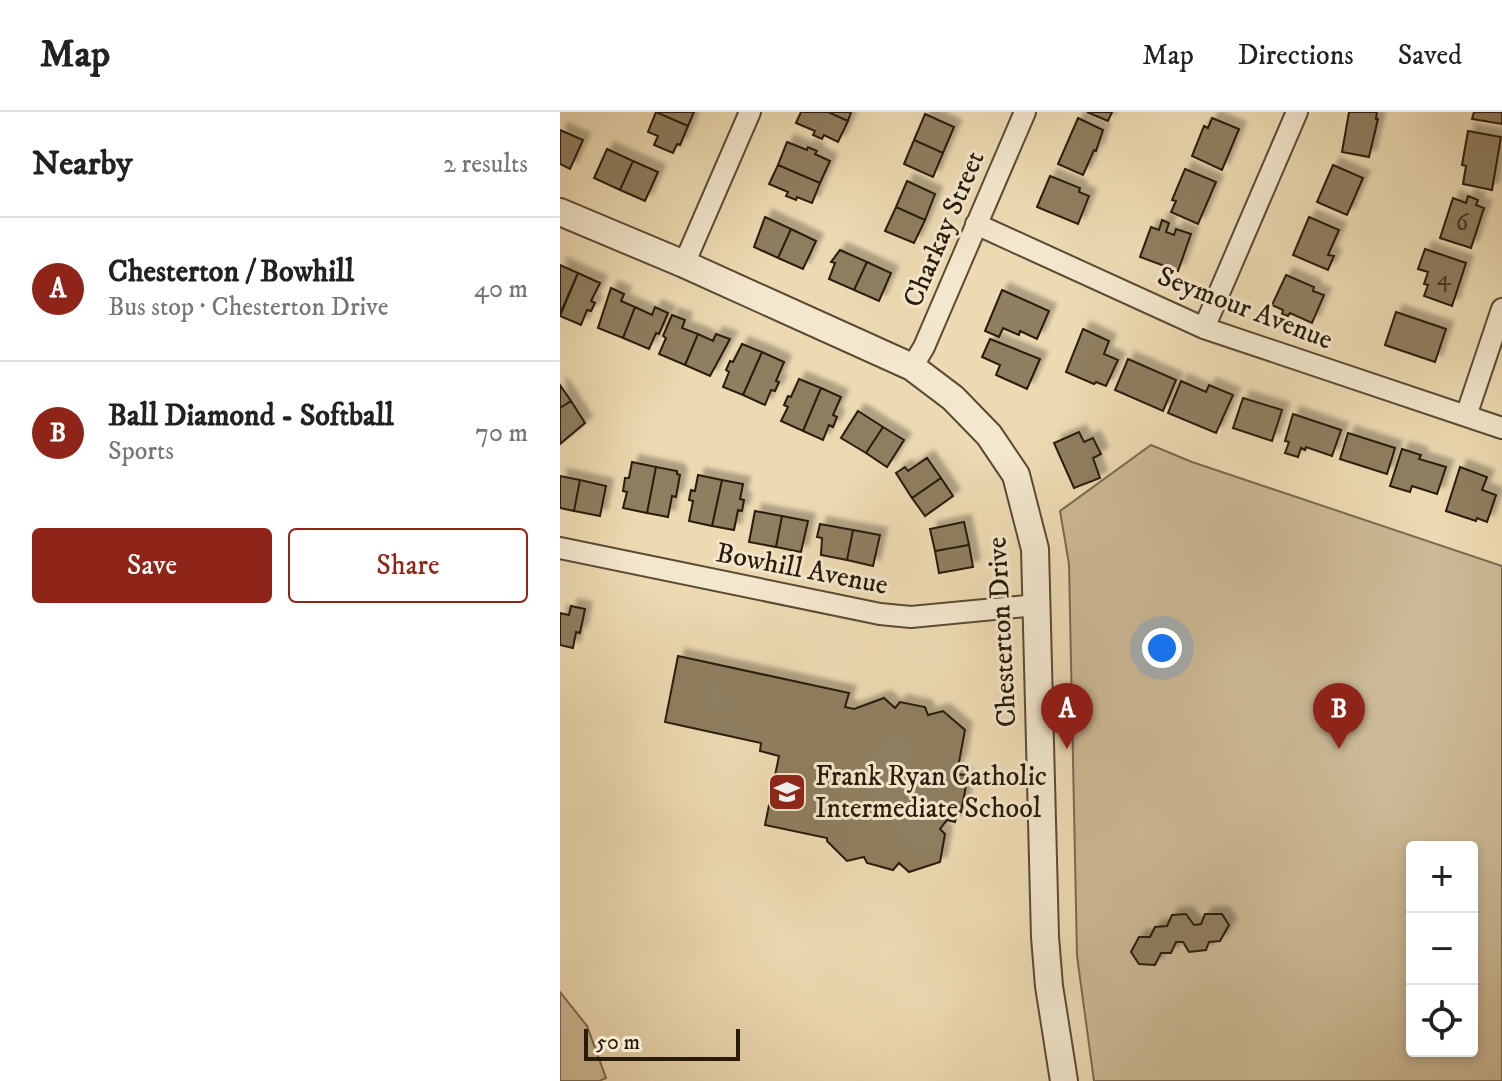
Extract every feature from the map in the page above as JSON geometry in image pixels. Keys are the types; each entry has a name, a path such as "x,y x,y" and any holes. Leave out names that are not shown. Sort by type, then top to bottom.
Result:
{"street":[{"path":"684,264 750,112"},
{"name":"Charkay Street","path":"912,367 924,347 1025,112"},
{"path":"1204,328 1297,112"},
{"name":"Chesterton Drive","path":"560,212 912,367 953,398 980,425 1016,475 1035,549 1045,937 1049,986 1064,1081"},
{"name":"Seymour Avenue","path":"976,224 1204,328 1502,428"},
{"path":"1466,416 1502,309"},
{"name":"Bowhill Avenue","path":"560,548 880,614 911,617 1037,605"}],"shaded area":[{"path":"1151,445 1192,462 1502,566 1502,1081 1094,1081 1077,956 1069,564 1060,511"},
{"path":"560,992 587,1026 606,1078 599,1081 560,1081"}],"building":[{"path":"656,112 688,126 673,153 654,145 658,136 648,132"},
{"path":"656,112 694,112 688,126"},
{"path":"801,112 828,112 848,121 838,142 824,135 822,139 813,135 815,131 796,123"},
{"path":"828,112 851,112 848,121"},
{"path":"1087,112 1112,112 1108,121"},
{"path":"1349,112 1377,112 1369,157 1342,152"},
{"path":"1474,112 1502,112 1502,124 1472,119"},
{"path":"925,114 954,127 943,153 914,140"},
{"path":"1078,118 1103,130 1083,175 1058,164"},
{"path":"1212,118 1239,129 1222,170 1192,156 1204,126 1208,128"},
{"path":"560,130 583,140 570,169 560,164"},
{"path":"1468,131 1501,137 1492,190 1463,184 1466,166 1462,165"},
{"path":"914,140 943,153 933,177 904,164"},
{"path":"787,142 807,150 808,147 830,161 820,183 778,165"},
{"path":"607,149 633,161 620,190 594,178"},
{"path":"633,161 658,172 645,201 620,190"},
{"path":"778,165 820,183 812,203 786,196 788,192 769,184"},
{"path":"1333,165 1363,178 1347,215 1317,202"},
{"path":"1185,169 1216,182 1198,224 1171,212 1176,201 1172,200"},
{"path":"1050,176 1080,188 1079,192 1089,196 1078,224 1037,207"},
{"path":"907,181 935,194 925,220 896,207"},
{"path":"1468,196 1478,200 1476,205 1484,208 1471,248 1440,238 1453,198 1466,203"},
{"path":"896,207 925,220 914,243 885,231"},
{"path":"765,217 791,229 778,258 754,247"},
{"path":"1309,217 1339,230 1328,255 1334,256 1328,270 1293,255"},
{"path":"1162,220 1169,223 1166,232 1174,235 1176,229 1191,234 1178,271 1140,257 1151,227 1159,230"},
{"path":"791,229 816,241 803,269 778,258"},
{"path":"1425,249 1466,263 1452,306 1424,296 1428,272 1418,269"},
{"path":"840,250 867,262 854,290 829,279 835,263 831,262"},
{"path":"867,262 891,273 879,301 854,290"},
{"path":"560,265 578,273 560,314"},
{"path":"578,273 600,283 591,301 595,303 591,311 587,310 581,325 560,316"},
{"path":"1286,275 1314,287 1313,291 1324,295 1312,323 1290,313 1288,316 1282,314 1283,310 1272,305"},
{"path":"611,288 624,294 621,301 635,307 623,338 598,328"},
{"path":"1002,290 1049,311 1037,339 1003,328 999,337 985,331"},
{"path":"635,307 652,315 655,307 668,313 649,349 623,338"},
{"path":"1396,312 1446,329 1435,362 1385,345"},
{"path":"672,315 685,320 682,328 698,334 685,365 659,354"},
{"path":"1083,329 1109,341 1104,354 1118,360 1106,386 1066,372"},
{"path":"698,334 713,341 716,334 730,339 710,376 685,365"},
{"path":"990,339 1040,359 1027,389 996,375 1000,365 982,357"},
{"path":"742,344 762,352 743,395 723,387 729,372 726,370"},
{"path":"762,352 784,362 776,381 779,382 775,391 771,390 765,405 743,395"},
{"path":"1128,359 1176,380 1163,411 1115,390"},
{"path":"799,379 821,388 803,431 781,421 788,407 784,405"},
{"path":"1181,381 1206,392 1209,385 1233,395 1216,433 1168,413"},
{"path":"560,385 571,401 560,408"},
{"path":"821,388 841,397 833,415 837,417 833,427 829,425 823,440 803,431"},
{"path":"1243,398 1282,410 1272,441 1233,428"},
{"path":"571,401 585,423 560,444 560,408"},
{"path":"858,411 883,427 866,453 841,438"},
{"path":"1293,414 1341,430 1332,456 1306,447 1305,450 1301,448 1298,457 1285,453 1289,442 1285,441"},
{"path":"883,427 904,440 887,467 866,453"},
{"path":"1079,432 1084,442 1093,438 1101,454 1093,458 1100,478 1074,488 1054,443"},
{"path":"1348,433 1395,448 1387,474 1340,459"},
{"path":"1402,449 1421,455 1419,459 1446,467 1437,494 1412,486 1410,492 1390,486"},
{"path":"927,458 941,478 912,498 896,473 905,467 908,471"},
{"path":"632,462 656,467 647,513 623,508 627,492 623,491 625,478 629,478"},
{"path":"656,467 677,471 680,475 668,517 647,513"},
{"path":"1460,467 1487,477 1482,490 1496,495 1487,522 1446,511"},
{"path":"698,475 722,480 712,526 689,521 693,501 689,500 691,490 695,491"},
{"path":"560,476 580,480 574,511 560,508"},
{"path":"941,478 953,496 925,516 912,498"},
{"path":"580,480 606,486 600,516 574,511"},
{"path":"722,480 743,484 740,499 744,500 742,511 738,510 734,530 712,526"},
{"path":"755,511 782,516 776,547 749,542"},
{"path":"782,516 808,521 801,552 776,547"},
{"path":"964,522 969,545 935,551 930,529"},
{"path":"820,524 853,530 847,560 821,555 822,538 817,537"},
{"path":"853,530 880,535 873,566 847,560"},
{"path":"969,545 973,567 939,573 935,551"},
{"path":"571,606 585,609 573,648 560,645 560,613 569,615"},
{"path":"678,656 849,693 845,707 854,709 884,698 895,708 900,702 925,707 928,715 943,711 965,730 959,762 955,767 956,774 965,775 963,786 966,786 961,812 957,812 955,822 947,820 940,829 945,834 940,862 909,872 899,863 893,870 867,863 864,857 847,861 827,838 765,825 779,756 760,751 761,743 665,722"},
{"path":"1186,914 1194,925 1201,924 1205,914 1222,914 1229,925 1220,941 1209,942 1206,950 1189,952 1183,942 1176,942 1171,953 1161,953 1155,965 1139,964 1131,952 1139,937 1150,937 1155,927 1167,926 1172,915"}],"place":[{"name":"Chesterton / Bowhill","path":"1067,749"},
{"name":"Ball Diamond - Softball","path":"1339,749"},
{"name":"Frank Ryan Catholic Intermediate School","path":"787,792"}]}
